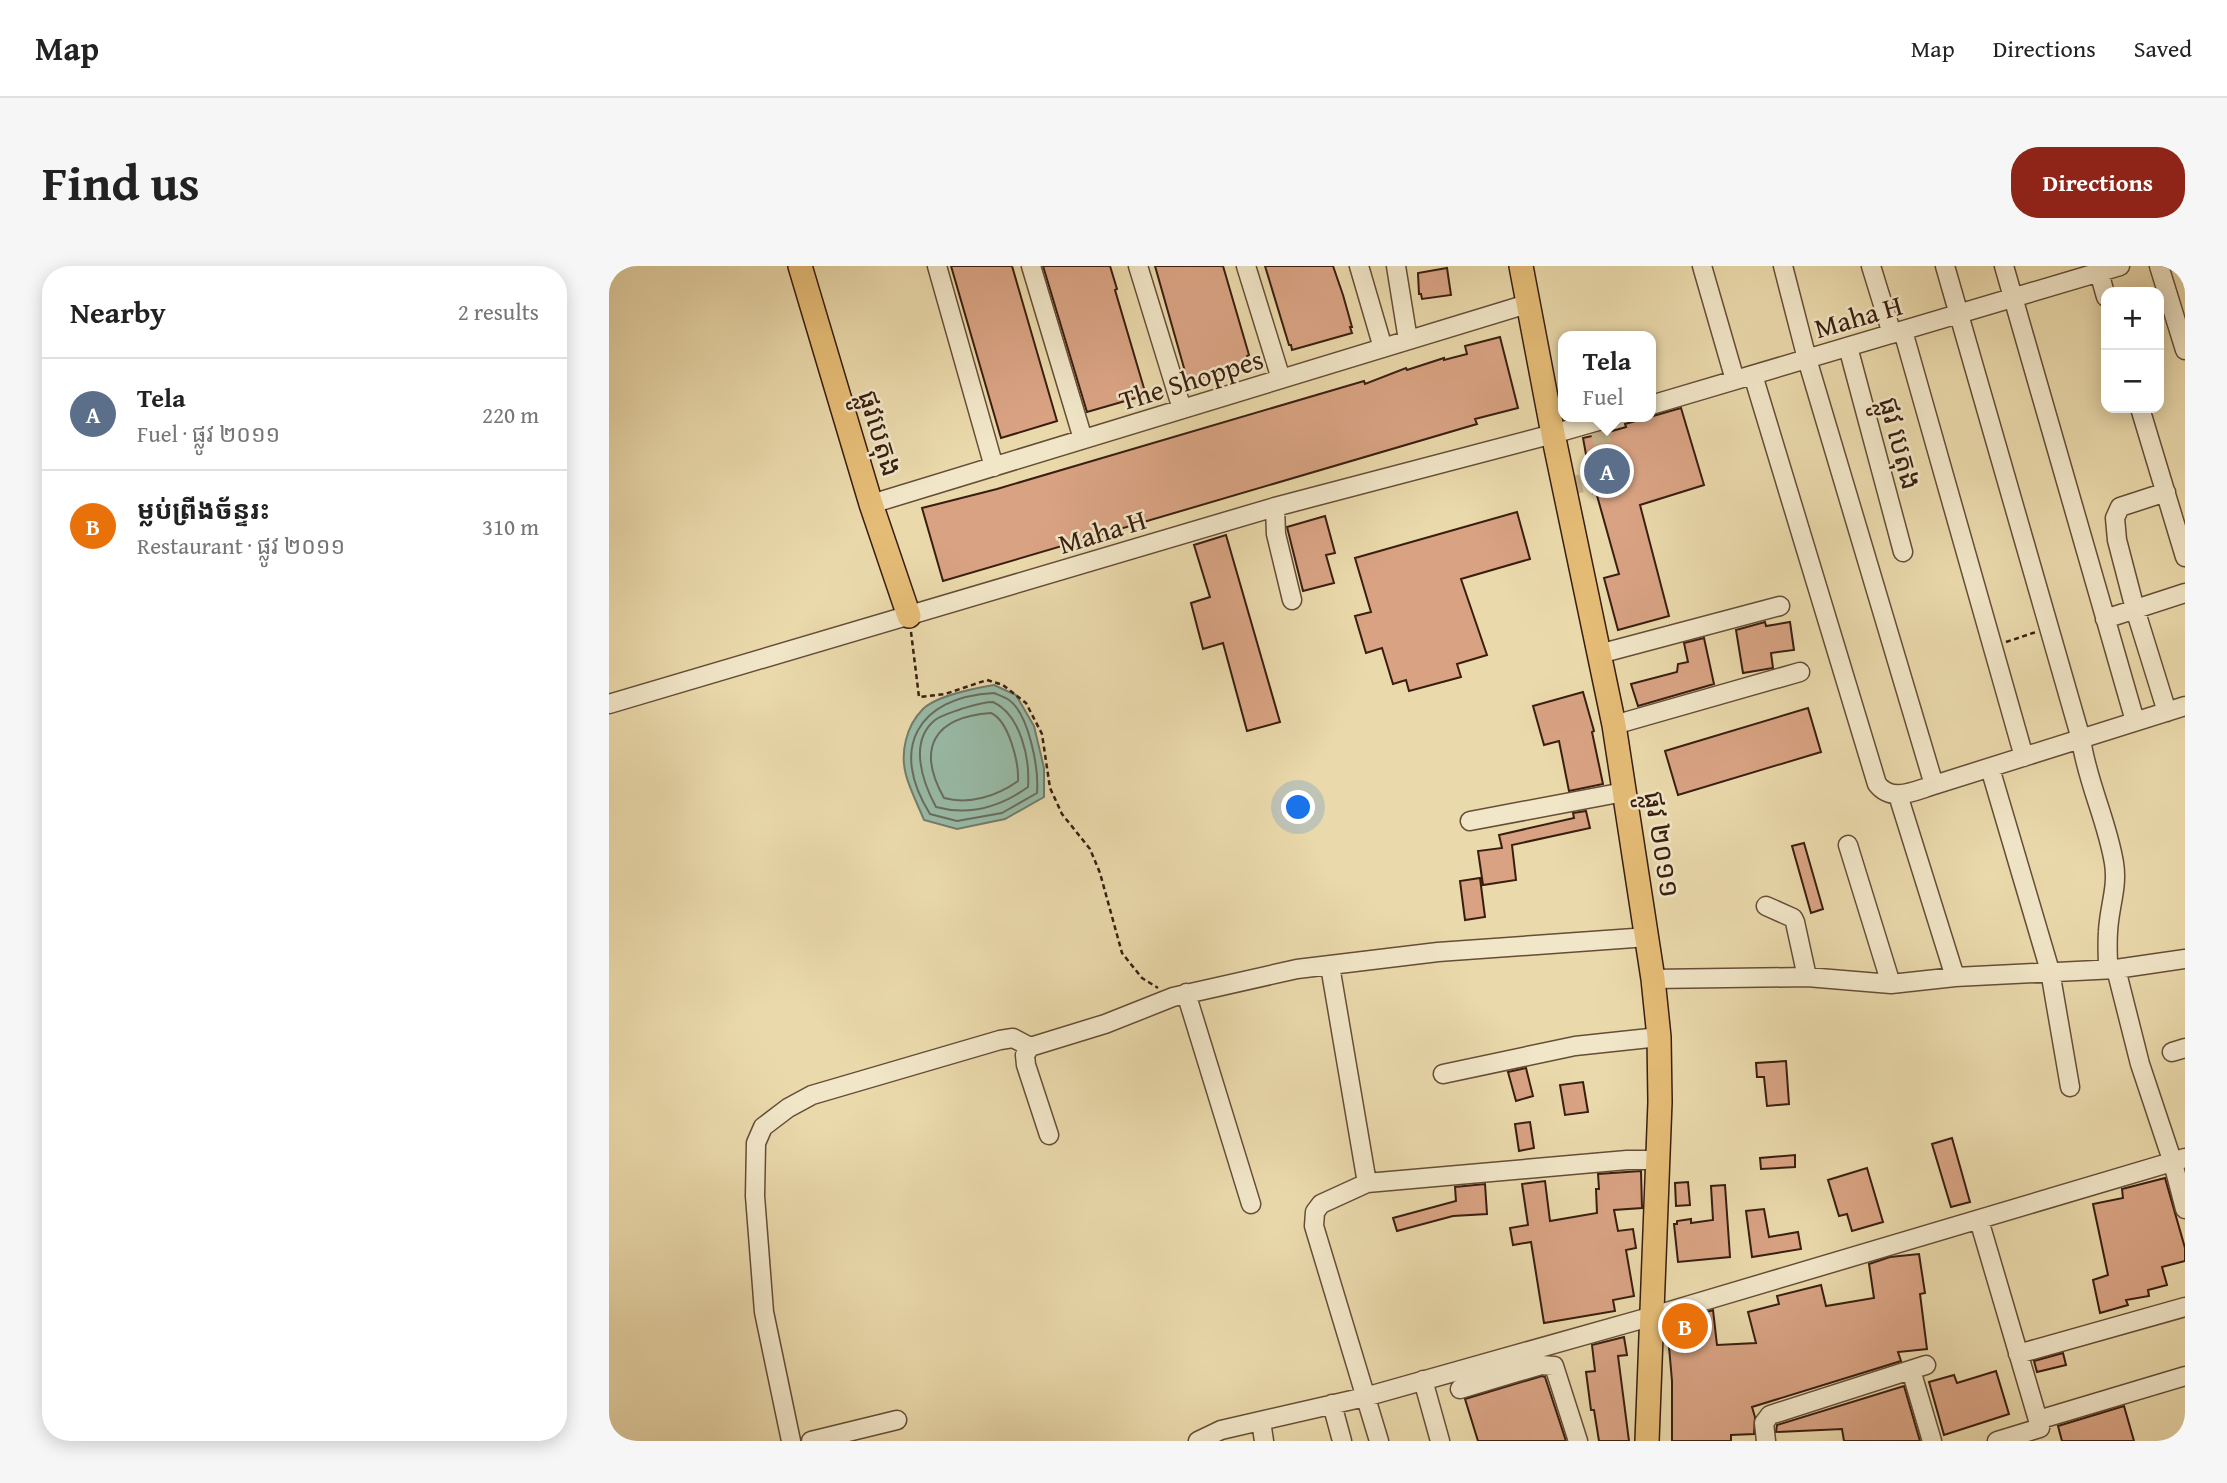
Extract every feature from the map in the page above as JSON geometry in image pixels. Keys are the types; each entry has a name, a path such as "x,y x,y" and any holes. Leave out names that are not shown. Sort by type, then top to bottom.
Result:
{"main road":[{"name":"ផ្លូវបេតុង","path":"800,266 871,503 909,616"},
{"name":"ផ្លូវ ២០១១","path":"1521,266 1614,725 1653,979 1659,1037 1659,1160 1647,1441"}],"street":[{"path":"936,266 994,467"},
{"path":"1031,266 1083,439"},
{"path":"1138,266 1182,409"},
{"path":"1246,266 1281,379"},
{"path":"1359,266 1383,348"},
{"path":"1396,266 1408,340"},
{"path":"1702,266 1744,378 1877,784 1884,793 1898,795 1934,785 2185,706"},
{"path":"1783,266 1807,359 1934,785"},
{"path":"1871,266 1897,332 2024,757"},
{"path":"1945,266 2081,738 2085,769 2104,821 2114,865 2115,895 2108,931 2112,969 2140,1064 2179,1161 2185,1209"},
{"path":"2004,266 2135,721"},
{"name":"Maha H","path":"1656,404 2013,298 2077,272 2099,272 2120,266"},
{"path":"2159,266 2185,350"},
{"path":"2099,272 2103,287"},
{"name":"The Shoppes","path":"871,503 1527,304"},
{"name":"ផ្លូវ បេតុង","path":"1848,347 1903,552"},
{"path":"2142,413 2185,557"},
{"name":"Maha H","path":"609,704 1275,507 1595,422"},
{"path":"2167,492 2120,507 2116,512 2117,540 2167,712"},
{"path":"1275,507 1276,534 1292,600"},
{"path":"2105,619 2185,593"},
{"path":"1599,654 1780,606"},
{"path":"1614,725 1800,672"},
{"path":"1990,768 2050,971 2070,1087"},
{"path":"1470,821 1625,792"},
{"path":"1898,795 1955,977"},
{"path":"1848,845 1891,984"},
{"path":"1766,906 1793,918 1807,977"},
{"path":"1049,1135 1026,1065 1025,1055 1030,1047 1105,1024 1180,995 1266,975 1438,952 1647,937"},
{"path":"1653,979 1807,977 1891,984 1955,977 2112,969 2185,959"},
{"path":"1330,966 1367,1183"},
{"path":"1180,995 1251,1204"},
{"path":"1443,1074 1575,1046 1659,1037"},
{"path":"791,1441 760,1282 755,1182 756,1143 762,1127 812,1095 1000,1040 1013,1038 1030,1047"},
{"path":"1379,1441 1314,1226 1315,1212 1321,1204 1367,1183 1627,1160 1659,1160"},
{"path":"1198,1441 1221,1430 1365,1397 1653,1316 2179,1161"},
{"path":"1979,1220 2041,1430"},
{"path":"2018,1354 2185,1307"},
{"path":"1460,1389 1541,1365 1554,1366 1578,1441"},
{"path":"1766,1441 1764,1423 1770,1415 1918,1368 1932,1441"},
{"path":"1997,1441 2041,1430 2185,1376"},
{"path":"1423,1380 1440,1441"},
{"path":"1332,1404 1342,1441"},
{"path":"811,1441 897,1420"},
{"path":"1261,1421 1264,1441"}],"path":[{"path":"909,616 919,697 945,694 987,680 1003,685 1026,703 1042,734 1051,788 1062,814 1090,849 1100,873 1122,953 1142,978 1180,995"},
{"path":"1993,646 2048,628"}],"water":[{"path":"994,685 1016,695 1034,726 1044,768 1044,797 1005,819 957,829 924,820 904,767 904,749 912,723 923,709 937,700"}],"building":[{"path":"951,266 1012,266 1057,421 1001,438"},
{"path":"1043,266 1110,266 1146,395 1087,412"},
{"path":"1155,266 1223,266 1249,363 1188,382"},
{"path":"1265,266 1333,266 1352,333 1292,350"},
{"path":"1447,268 1451,295 1422,299 1419,294 1418,273"},
{"path":"1500,337 1518,408 1475,419 1477,424 943,581 922,508 997,489 1364,381 1365,384 1406,368 1407,370 1467,354 1465,346"},
{"path":"1681,408 1704,485 1640,505 1669,616 1618,630 1604,578 1619,574 1596,492 1593,493 1583,438 1626,427 1625,424 1632,422 1656,422 1656,415"},
{"path":"1517,512 1530,559 1461,579 1487,655 1457,664 1461,677 1409,691 1406,680 1393,684 1382,648 1366,653 1355,616 1371,612 1355,558"},
{"path":"1325,516 1335,553 1326,555 1334,583 1303,591 1287,527"},
{"path":"1226,535 1280,722 1247,731 1223,643 1203,649 1191,603 1210,597 1194,545"},
{"path":"1765,622 1766,626 1790,622 1794,650 1771,653 1773,668 1743,673 1736,630"},
{"path":"1704,638 1714,684 1638,706 1631,684 1677,672 1678,664 1688,662 1684,643"},
{"path":"1583,692 1594,731 1592,732 1603,784 1569,791 1559,741 1544,745 1533,706"},
{"path":"1808,708 1821,752 1678,795 1665,751"},
{"path":"1586,811 1590,828 1512,845 1516,880 1483,885 1478,851 1502,848 1499,835 1574,818 1573,813"},
{"path":"1804,843 1823,909 1811,913 1792,846"},
{"path":"1480,878 1485,917 1465,920 1460,881"},
{"path":"1786,1061 1789,1104 1767,1106 1764,1077 1757,1077 1756,1063"},
{"path":"1526,1068 1533,1096 1516,1101 1508,1072"},
{"path":"1583,1082 1588,1112 1565,1115 1560,1085"},
{"path":"1530,1122 1534,1148 1519,1151 1515,1124"},
{"path":"1952,1138 1970,1202 1951,1207 1932,1144"},
{"path":"1795,1155 1795,1167 1761,1169 1760,1158"},
{"path":"1867,1168 1883,1222 1852,1231 1847,1214 1839,1216 1828,1180"},
{"path":"1641,1171 1642,1208 1614,1210 1618,1231 1633,1229 1636,1248 1626,1250 1634,1296 1613,1300 1615,1311 1544,1323 1531,1242 1513,1245 1510,1228 1528,1225 1522,1184 1545,1181 1550,1221 1597,1213 1598,1174"},
{"path":"2165,1178 2185,1248 2185,1261 2162,1267 2167,1285 2148,1290 2149,1296 2126,1300 2128,1305 2100,1313 2093,1280 2108,1275 2093,1204 2123,1198 2122,1189"},
{"path":"1688,1182 1690,1205 1676,1206 1675,1183"},
{"path":"1485,1184 1487,1214 1453,1216 1397,1231 1393,1218 1456,1201 1455,1187"},
{"path":"1725,1185 1730,1257 1678,1262 1674,1224 1691,1219 1691,1223 1713,1220 1711,1186"},
{"path":"1764,1209 1769,1237 1798,1232 1801,1249 1752,1257 1746,1211"},
{"path":"1919,1254 1925,1293 1920,1294 1927,1349 1898,1352 1901,1361 1752,1407 1755,1417 1754,1434 1731,1435 1731,1441 1672,1441 1672,1381 1667,1324 1713,1310 1717,1345 1756,1343 1748,1312 1779,1304 1777,1296 1821,1285 1826,1306 1874,1298 1869,1264 1890,1257"},
{"path":"1624,1337 1627,1355 1618,1356 1629,1441 1599,1441 1594,1410 1591,1410 1586,1372 1595,1371 1592,1345"},
{"path":"2063,1353 2066,1365 2037,1372 2034,1361"},
{"path":"1996,1371 2009,1414 1944,1435 1929,1382 1954,1375 1957,1383"},
{"path":"1545,1377 1566,1441 1478,1441 1465,1399"},
{"path":"1904,1386 1920,1441 1844,1441 1842,1429 1776,1432 1777,1425"},
{"path":"2124,1406 2134,1441 2062,1441 2058,1426"}],"tunnel":[{"path":"1564,488 1611,475 1597,422"}],"place":[{"name":"Tela","path":"1607,471"},
{"name":"ម្លប់ព្រីងច័ន្ទរះ","path":"1685,1326"}]}
